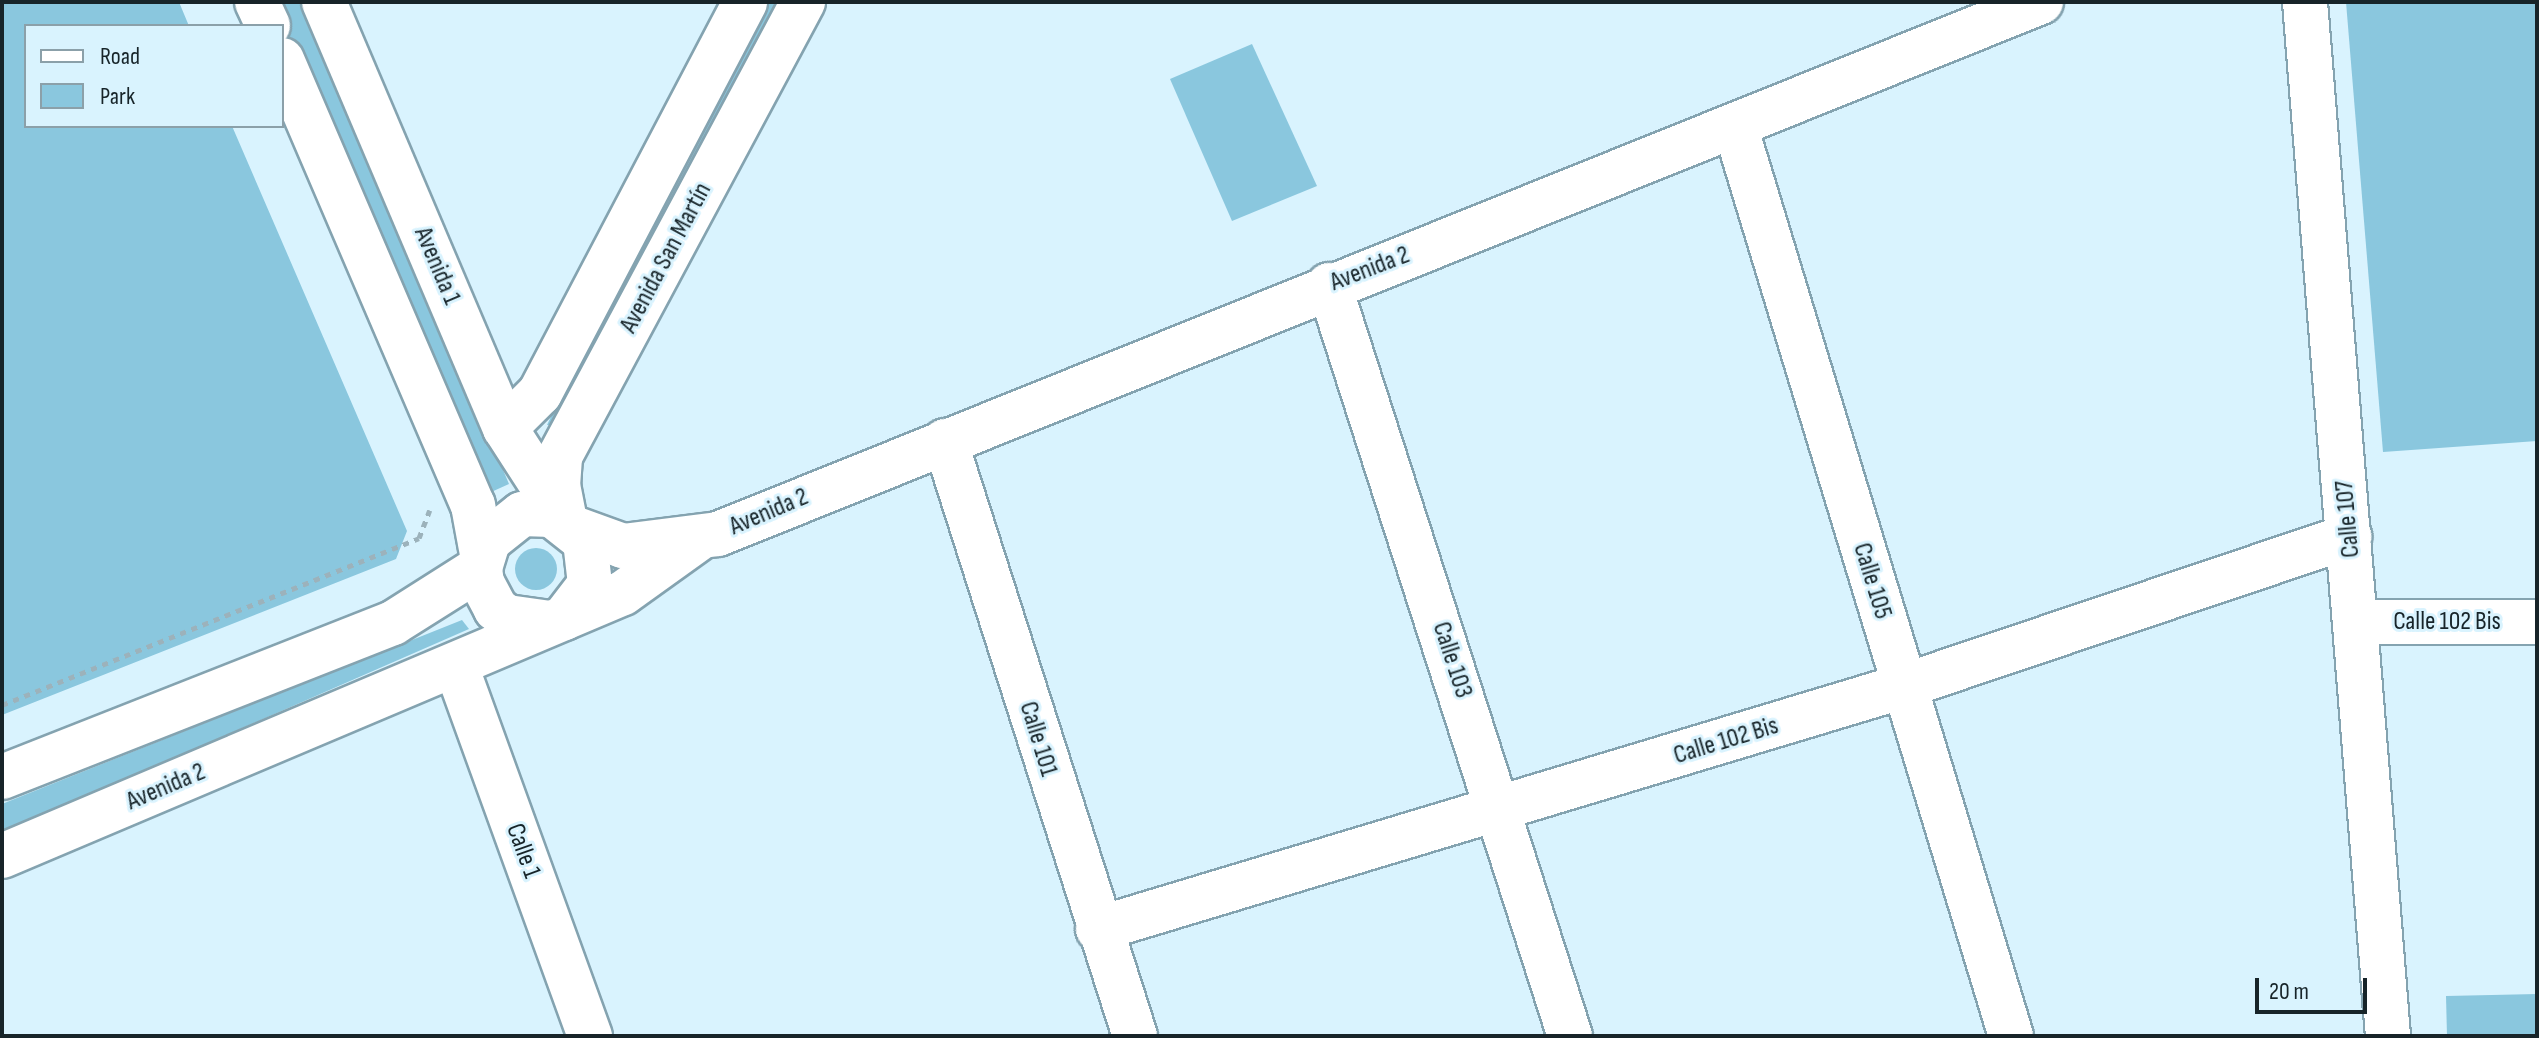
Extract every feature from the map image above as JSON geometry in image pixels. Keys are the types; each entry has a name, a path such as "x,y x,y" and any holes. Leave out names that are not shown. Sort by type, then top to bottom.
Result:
{"street":[{"path":"257,2 267,24"},
{"name":"Avenida 1","path":"324,2 505,428 571,525"},
{"name":"Avenida San Martín","path":"505,428 540,393 745,2"},
{"name":"Avenida San Martín","path":"571,525 558,486 560,456 803,2"},
{"name":"Avenida 2","path":"2,856 623,593 700,538 2041,2"},
{"name":"Calle 107","path":"2305,2 2388,1036"},
{"path":"284,65 473,505 481,561 496,609 521,623 557,620"},
{"name":"Calle 105","path":"1735,126 2011,1036"},
{"name":"Calle 103","path":"1329,285 1502,809 1570,1036"},
{"name":"Calle 101","path":"945,441 1098,929 1135,1036"},
{"name":"Avenida 2","path":"2,777 393,623 481,561 497,529 522,514 571,525 623,546 700,538"},
{"name":"Avenida 2","path":"557,620 584,597 593,570 571,525"},
{"name":"Calle 102 Bis","path":"1098,929 1904,686 2349,536"},
{"name":"Calle 102 Bis","path":"2357,622 2537,622"},
{"name":"Calle 1","path":"456,666 590,1036"}],"path":[{"path":"2,705 419,538 451,458"}],"green space":[{"path":"2,2 179,2 188,24 24,24 24,128 233,128 407,531 396,559 2,715"},
{"path":"267,2 317,2 415,262 509,484 489,493 370,208 284,36 284,24 278,24"},
{"path":"755,2 776,2 559,426 547,425"},
{"path":"2346,2 2537,2 2537,441 2383,452"},
{"path":"1252,44 1317,186 1232,221 1170,79"},
{"path":"536,548 551,554 557,569 551,584 536,590 521,584 515,569 521,554"},
{"path":"462,620 469,629 2,833 2,804"},
{"path":"2537,994 2537,1036 2447,1036 2446,996"}]}
